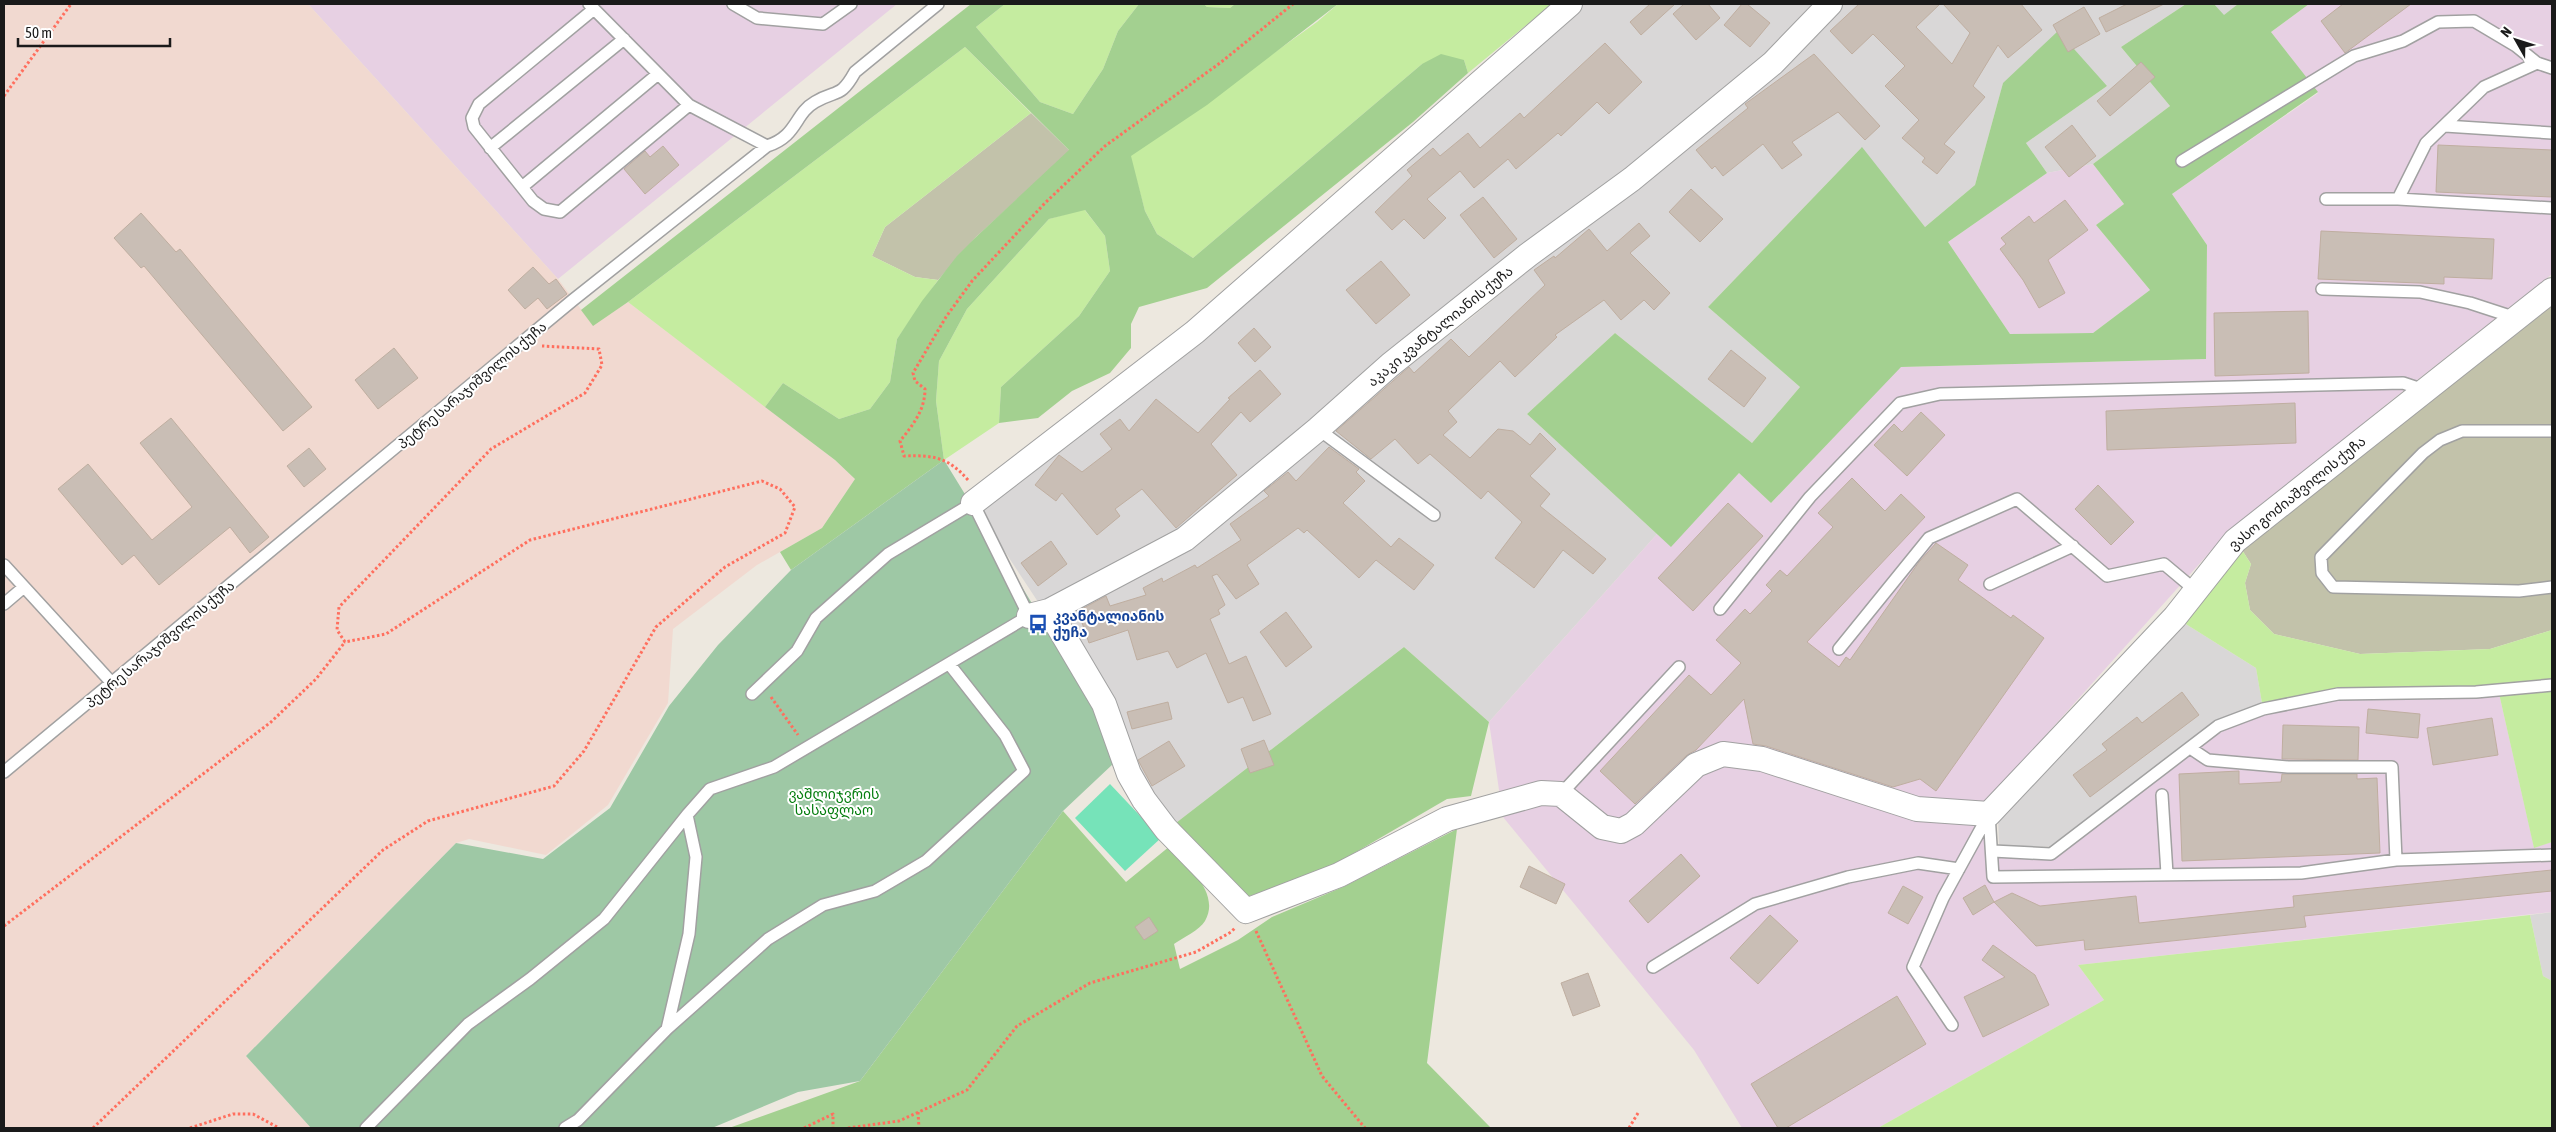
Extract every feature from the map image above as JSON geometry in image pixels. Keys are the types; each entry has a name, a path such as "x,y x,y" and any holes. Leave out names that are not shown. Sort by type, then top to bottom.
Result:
{"street":[{"path":"977,499 1196,332 1570,4"},
{"name":"აკაკი კვანტალიანის ქუჩა","path":"1039,613 1185,539 1318,429 1390,364 1528,255 1632,179 1773,63 1830,4"},
{"name":"ვასო გოძიაშვილის ქუჩა","path":"1989,814 2175,617 2235,541 2552,290"},
{"path":"1039,613 1104,704 1129,774 1144,800 1166,829 1246,910 1339,875 1447,819 1541,793 1561,794 1602,827 1621,831 1634,824 1696,764 1723,754 1762,759 1917,809 1989,814"}],"lane":[{"path":"733,4 757,18 823,24 851,4"},
{"name":"პეტრე სარაჯიშვილის ქუჩა","path":"4,772 522,345 573,300 767,146 781,141 789,135 815,102 840,93 855,72 938,4"},
{"path":"689,104 560,212 544,209 533,201 474,127 472,118 479,104 591,6 689,104 767,146"},
{"path":"2182,161 2354,56 2403,41 2438,22 2474,21 2516,46 2537,63 2552,68"},
{"path":"490,148 624,39"},
{"path":"2398,199 2426,143 2484,87 2537,63"},
{"path":"522,187 658,74"},
{"path":"2445,126 2552,133"},
{"path":"2326,199 2398,199 2552,208"},
{"path":"2322,289 2420,292 2470,303 2516,318"},
{"path":"1720,609 1810,497 1900,403 1940,394 2403,383 2424,390"},
{"path":"1318,429 1434,515"},
{"path":"2552,431 2462,431 2440,440 2423,452 2321,557 2322,573 2332,587 2519,591 2552,587"},
{"path":"366,1128 468,1024 530,979 604,918 710,789 774,767 1039,613 977,499 888,554 816,618 798,651 752,694"},
{"path":"1839,649 1929,538 2017,500 2107,576 2164,564 2195,590"},
{"path":"1990,584 2073,546"},
{"path":"4,564 112,683"},
{"path":"4,604 24,588"},
{"path":"565,1128 578,1120 667,1029 768,939 824,906 875,891 926,861 1024,771 1004,735 950,665"},
{"path":"1561,794 1679,668"},
{"path":"1993,851 2051,854 2218,726 2263,709 2338,694 2476,692 2552,685"},
{"path":"2190,748 2208,760 2288,767 2392,767 2396,860"},
{"path":"2162,795 2167,874"},
{"path":"1989,814 1994,877 2301,872 2396,860 2552,855"},
{"path":"1952,1025 1913,967 1943,898 1989,814"},
{"path":"667,1029 689,934 696,857 687,815"},
{"path":"1653,967 1756,904 1848,877 1918,863 1958,869"}],"path":[{"path":"4,96 72,4"},
{"path":"977,499 961,472 939,457 904,456 900,440 918,418 925,398 925,389 915,381 913,373 946,317 972,281 1045,203 1105,146 1220,63 1293,4"},
{"path":"345,642 337,630 339,607 491,449 585,393 602,365 599,349 522,345"},
{"path":"4,926 271,722 316,679 345,642 386,634 530,540 762,480 780,489 795,508 785,533 725,567 656,626 584,751 554,786 428,821 383,850 93,1128"},
{"path":"762,685 807,748"},
{"path":"848,1128 898,1121 967,1090 1017,1026 1090,983 1196,952 1231,932 1246,910"},
{"path":"1246,910 1322,1076 1365,1128"},
{"path":"918,1112 919,1128"},
{"path":"1629,1128 1638,1113"},
{"path":"190,1128 233,1114 253,1114 279,1128"},
{"path":"804,1128 833,1114 833,1128"}],"shaded area":[{"path":"4,4 308,4 558,279 593,325 628,302 835,460 855,479 822,528 757,565 673,629 668,703 608,805 546,855 469,839 456,843 246,1056 311,1128 4,1128"},
{"path":"308,4 897,4 558,279"},
{"path":"1570,4 1830,4 1185,539 1044,611 973,503"},
{"path":"1835,4 2186,4 2121,47 2170,106 2093,164 2047,173 2026,143 2107,86 2003,83 1975,185 1925,227 1861,148 1708,307 1800,387 1752,443 1615,333 1527,414 1657,534 1489,722 1404,647 1172,826 1150,799 1058,612 1326,430 1471,318 1773,70"},
{"path":"2214,4 2238,4 2224,16"},
{"path":"2309,4 2552,4 2552,274 2388,403 2218,543 1984,804 1989,814 1993,851 2051,854 2193,748 2263,709 2338,694 2498,689 2534,847 2552,842 2552,912 2078,965 2104,1000 1878,1128 1742,1128 1694,1050 1503,817 1489,722 1657,534 1671,546 1739,473 1771,503 1900,367 2206,359 2207,245 2172,194 2318,93 2271,32"},
{"path":"1031,113 1070,151 976,237 938,280 915,277 872,256 885,227"},
{"path":"2093,164 2124,204 2096,225 2150,290 2093,333 2010,334 1948,242 2047,173"},
{"path":"2552,304 2552,630 2490,649 2360,654 2274,634 2250,610 2245,583 2251,564 2242,550"},
{"path":"2181,621 2256,668 2263,709 2183,748 2065,847 1999,846 1998,817"},
{"path":"2552,912 2552,981 2543,976 2530,915"}],"green space":[{"path":"971,4 1005,4 976,27 1040,102 1073,114 1103,69 1118,31 1139,4 1204,4 1207,7 1230,8 1235,4 1338,4 1207,105 1131,156 1145,211 1157,234 1193,258 1422,64 1441,54 1464,60 1468,73 1413,122 1207,288 1139,307 1131,324 1131,348 1110,373 1072,391 1038,418 999,423 1001,387 1079,316 1110,271 1105,236 1085,210 1049,219 967,309 939,361 936,401 944,460 791,570 780,552 822,528 855,479 835,460 765,407 783,383 839,419 870,409 890,382 897,339 922,301 957,256 1069,150 965,47 628,302 593,326 581,310"},
{"path":"1005,4 1139,4 1118,31 1103,69 1073,114 1040,102 976,27"},
{"path":"1204,4 1235,4 1230,8 1207,7"},
{"path":"1338,4 1552,4 1468,73 1464,60 1422,64 1193,258 1157,234 1145,211 1130,156 1317,22"},
{"path":"2186,4 2214,4 2224,15 2238,4 2309,4 2271,32 2318,92 2172,194 2207,245 2206,359 1901,367 1771,503 1739,473 1671,547 1527,414 1615,333 1752,443 1800,387 1708,307 1862,147 1925,227 1975,185 2003,83 2058,31 2107,86 2026,143 2047,173 1948,242 2010,334 2093,333 2150,290 2096,225 2124,204 2093,164 2170,106 2121,47"},
{"path":"965,47 1031,113 885,227 872,256 915,277 938,280 897,339 890,382 870,409 839,419 783,383 765,407 628,302"},
{"path":"1084,209 1105,236 1110,271 1079,316 1001,387 999,423 944,460 936,401 939,361 967,309 1049,219"},
{"name":"ვაშლიჯვრის სასაფლაო","path":"944,460 1090,698 1113,764 1063,811 860,1081 798,1092 712,1128 311,1128 246,1056 456,843 543,859 610,808 669,706 718,645 791,570"},
{"path":"2242,550 2251,564 2245,583 2250,610 2274,634 2360,654 2490,649 2552,630 2552,842 2534,848 2498,689 2338,694 2263,709 2256,668 2181,621"},
{"path":"1404,647 1489,722 1471,796 1447,799 1332,866 1247,897 1172,826"},
{"path":"1110,784 1161,838 1125,871 1075,818"},
{"path":"1063,811 1126,882 1170,846 1200,880 1209,900 1209,911 1203,924 1174,944 1180,969 1238,940 1272,917 1343,887 1457,829 1427,1063 1491,1128 729,1128 860,1081"},
{"path":"2530,915 2543,976 2552,981 2552,1128 1878,1128 2104,1000 2078,965"}],"building":[{"path":"1650,4 1675,4 1641,35 1630,22"},
{"path":"1684,4 1708,4 1720,18 1696,40 1673,14"},
{"path":"1742,4 1747,4 1770,23 1750,47 1724,25"},
{"path":"1859,4 1940,4 1916,27 1952,64 1970,33 1943,4 2021,4 2042,30 2008,58 1998,45 1973,86 1985,97 1944,144 1955,152 1937,174 1922,162 1925,158 1902,138 1919,120 1885,86 1905,66 1873,34 1852,54 1830,31"},
{"path":"2127,4 2164,4 2106,32 2099,18"},
{"path":"2343,4 2411,4 2345,53 2321,21"},
{"path":"2084,7 2100,34 2068,52 2053,25"},
{"path":"1605,43 1642,82 1609,114 1597,102 1561,136 1558,133 1516,169 1508,159 1474,188 1460,171 1427,199 1446,218 1424,239 1404,219 1392,230 1375,212 1412,176 1407,170 1433,148 1440,156 1468,133 1480,148 1520,113 1524,118"},
{"path":"1814,54 1880,126 1865,140 1838,112 1792,142 1802,155 1782,169 1763,144 1723,176 1715,166 1712,169 1696,150 1748,108 1745,104"},
{"path":"2141,62 2155,77 2110,116 2097,101"},
{"path":"2072,125 2096,156 2069,177 2045,147"},
{"path":"2438,145 2552,150 2552,197 2436,192"},
{"path":"663,146 679,165 645,194 624,169 645,151 650,157"},
{"path":"1691,189 1723,219 1700,242 1669,212"},
{"path":"1483,197 1517,239 1494,258 1460,215"},
{"path":"2065,200 2088,230 2048,260 2065,293 2039,308 2023,280 2000,249 2006,244 2001,238 2029,216 2034,223"},
{"path":"141,213 176,252 180,249 312,407 283,431 144,266 141,268 114,238"},
{"path":"1639,223 1650,236 1630,253 1670,293 1654,310 1644,300 1621,320 1604,300 1555,335 1557,337 1515,377 1500,361 1448,411 1457,422 1443,435 1470,458 1498,429 1513,431 1530,445 1540,433 1556,449 1530,476 1550,494 1540,506 1606,559 1593,574 1563,550 1534,588 1495,558 1522,522 1488,491 1481,499 1430,454 1418,464 1395,439 1371,459 1336,431 1409,367 1414,373 1451,339 1469,357 1545,285 1534,270 1554,256 1555,258 1589,229 1607,251"},
{"path":"2321,231 2494,239 2492,279 2444,277 2444,284 2318,279"},
{"path":"1381,261 1410,295 1376,324 1346,290"},
{"path":"533,267 549,284 556,279 567,294 547,309 538,298 525,309 508,290"},
{"path":"2308,311 2309,373 2215,376 2214,313"},
{"path":"1254,328 1271,347 1255,362 1238,343"},
{"path":"394,348 418,378 378,409 355,380"},
{"path":"1731,350 1766,378 1744,407 1708,379"},
{"path":"1260,370 1281,394 1250,422 1241,412 1211,444 1237,475 1176,528 1142,489 1115,509 1120,516 1097,535 1062,493 1056,501 1035,485 1059,455 1082,472 1112,449 1100,434 1120,419 1129,431 1156,399 1198,433 1230,399 1228,398"},
{"path":"2295,403 2296,443 2107,450 2106,411"},
{"path":"1921,412 1945,435 1907,476 1874,445 1894,424 1902,432"},
{"path":"171,418 269,537 250,553 230,527 159,585 134,555 122,565 58,489 88,464 152,540 192,507 140,443"},
{"path":"1329,447 1359,469 1356,472 1365,481 1343,503 1391,547 1399,538 1434,565 1414,590 1376,560 1359,578 1307,530 1304,533 1298,528 1247,565 1259,584 1236,599 1217,574 1212,576 1225,605 1218,610 1220,614 1210,619 1229,664 1246,656 1271,714 1253,721 1243,697 1228,703 1206,653 1177,668 1168,651 1137,660 1128,630 1089,643 1078,611 1106,596 1110,606 1146,595 1143,588 1162,578 1163,582 1195,565 1197,568 1241,540 1230,524 1269,496 1264,491 1288,472 1296,481"},
{"path":"309,448 326,469 304,487 287,466"},
{"path":"1852,478 1885,511 1901,494 1925,517 1807,642 1839,667 1846,657 1850,660 1919,562 1936,543 1968,565 1958,580 2011,618 2013,615 2044,638 1936,791 1920,779 1893,787 1766,746 1753,744 1744,699 1696,750 1687,755 1635,804 1600,771 1689,675 1711,695 1741,663 1716,640 1745,609 1750,614 1772,591 1766,585 1780,570 1787,576 1833,527 1818,513"},
{"path":"2098,485 2134,522 2111,545 2075,509"},
{"path":"1728,503 1763,536 1693,611 1658,578"},
{"path":"1051,541 1067,564 1038,586 1021,563"},
{"path":"1286,612 1312,647 1286,667 1260,632"},
{"path":"2182,692 2199,715 2090,797 2073,775 2107,750 2102,744 2137,717 2142,723"},
{"path":"1168,702 1172,719 1132,729 1127,712"},
{"path":"2368,709 2420,714 2418,738 2366,733"},
{"path":"2492,718 2498,755 2433,765 2427,728"},
{"path":"2283,725 2359,727 2358,760 2282,759"},
{"path":"1264,740 1274,765 1250,773 1241,749"},
{"path":"1169,741 1185,766 1152,786 1138,760"},
{"path":"2239,771 2239,784 2281,782 2282,774 2357,774 2357,779 2377,778 2380,853 2182,861 2179,774"},
{"path":"1681,854 1700,876 1648,923 1629,901"},
{"path":"1529,866 1565,884 1556,904 1520,887"},
{"path":"2552,870 2552,891 2304,916 2306,927 2085,950 2084,940 2036,946 1994,902 2012,893 2040,906 2136,896 2139,923 2294,907 2293,896"},
{"path":"1985,885 1994,902 1973,915 1963,898"},
{"path":"1903,886 1923,897 1908,924 1888,913"},
{"path":"1770,915 1798,941 1758,984 1730,958"},
{"path":"1149,917 1158,931 1144,940 1135,927"},
{"path":"1993,945 2035,975 2049,1005 1983,1037 1964,997 2005,977 1982,960"},
{"path":"1588,973 1600,1006 1573,1016 1561,983"},
{"path":"1897,996 1926,1044 1786,1128 1778,1128 1751,1084"}],"place":[{"name":"კვანტალიანის ქუჩა","path":"1038,624"}]}
